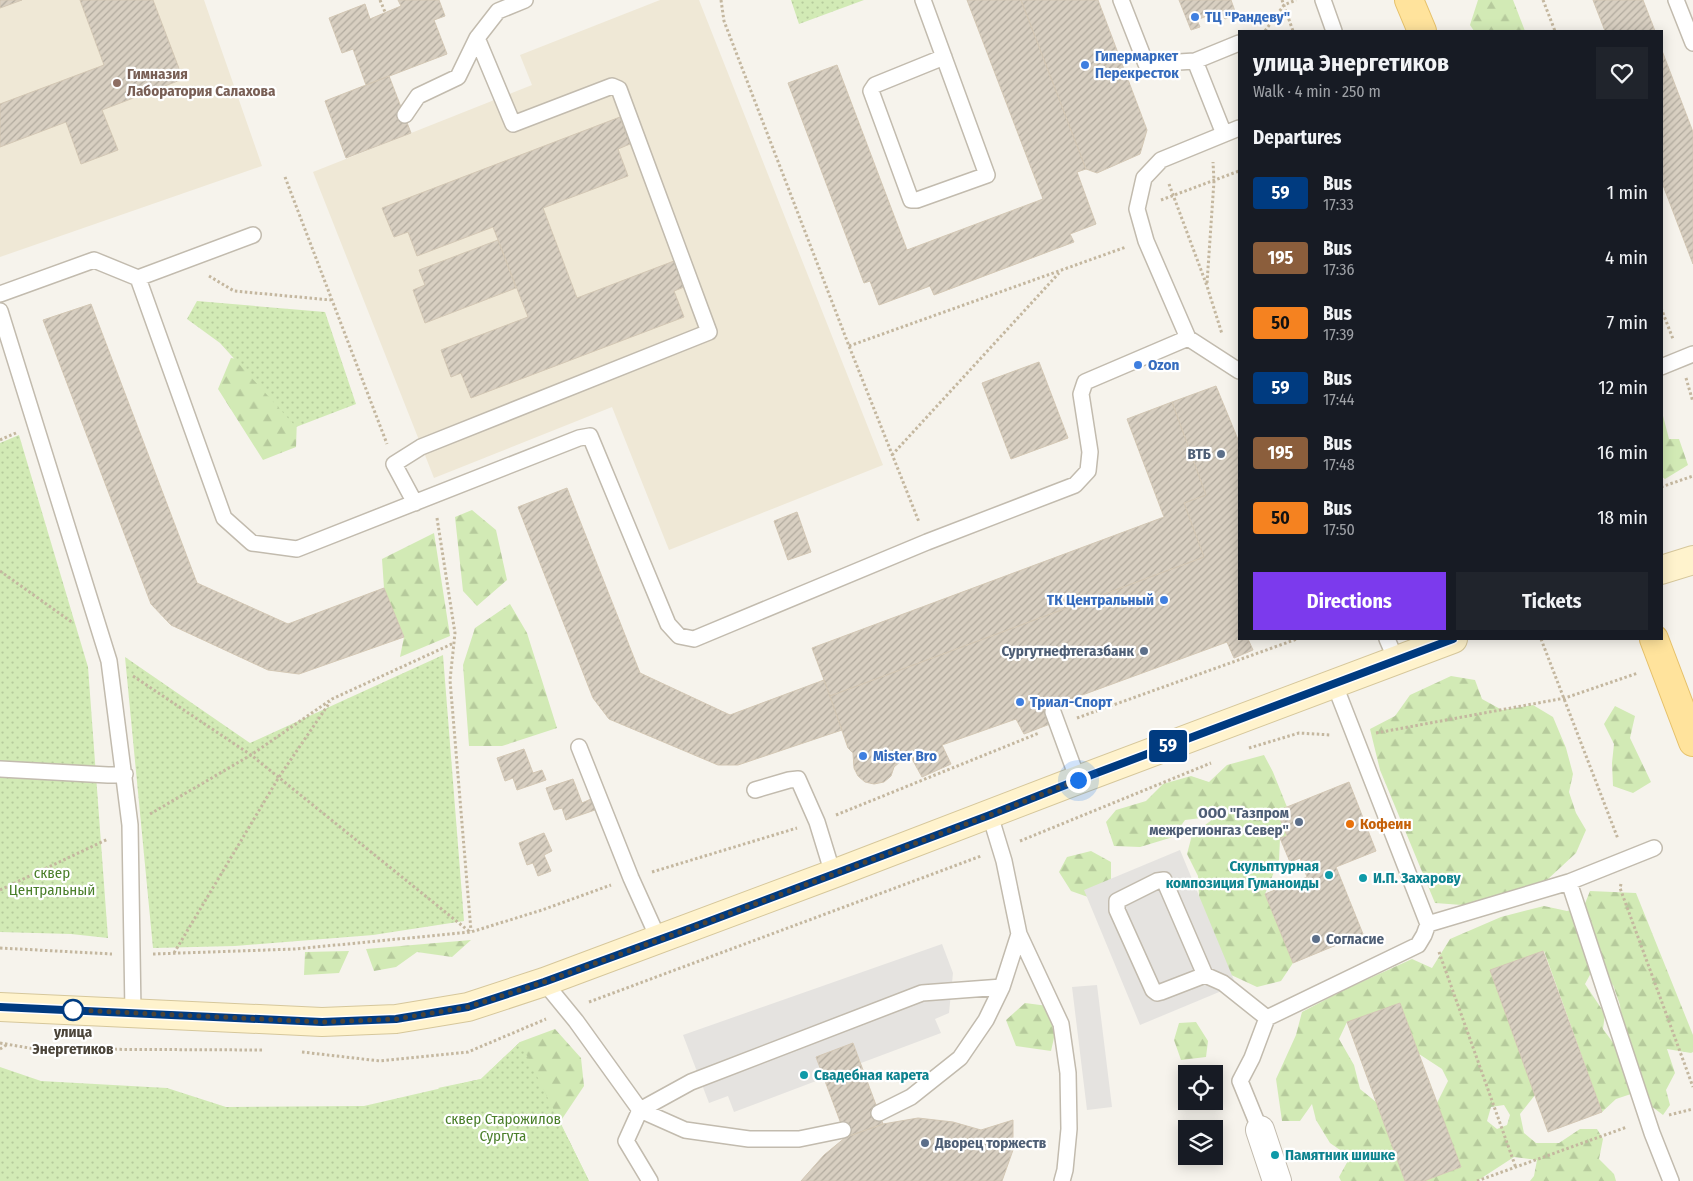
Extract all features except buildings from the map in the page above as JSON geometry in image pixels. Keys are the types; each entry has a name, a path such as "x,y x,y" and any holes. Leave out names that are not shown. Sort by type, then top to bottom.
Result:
{"main road":[{"path":"1409,0 1422,30"},
{"path":"1663,569 1693,560"},
{"path":"0,1007 322,1022 396,1019 468,1007 544,982 659,940 1334,683 1391,650 1447,640"},
{"path":"1654,640 1693,742"}],"street":[{"path":"1260,1130 1277,1181"}],"lane":[{"path":"405,115 418,96 458,77 477,38 498,11 525,0"},
{"path":"923,0 944,57 987,175 917,200 911,200 871,91 875,85 944,57"},
{"path":"1121,0 1146,64 1196,61 1238,43"},
{"path":"1323,0 1334,30"},
{"path":"1676,0 1693,42"},
{"path":"416,503 394,464 421,447 709,332 619,89 612,86 513,124 477,38"},
{"path":"1196,61 1218,136"},
{"path":"1236,368 1188,338 1146,241 1137,209 1144,178 1161,160 1238,128"},
{"path":"0,294 94,260 138,278 253,234"},
{"path":"138,278 224,518 252,543 297,549 579,438 590,436 668,624 679,636 694,639 927,542 1075,485 1088,471 1090,452 1081,394 1085,382 1188,338"},
{"path":"0,312 109,661 125,774 130,825 133,1013"},
{"path":"1663,366 1687,356"},
{"path":"1260,1130 1240,1081 1252,1058 1267,1018 1418,945 1428,924 1334,683"},
{"path":"1056,719 1078,780"},
{"path":"579,747 631,878 659,940"},
{"path":"0,770 108,775 125,774"},
{"path":"755,790 798,779 817,822 833,874"},
{"path":"990,815 1004,861 1020,934 1061,1024 1068,1073 1069,1129 1065,1170 1062,1181"},
{"path":"1428,924 1570,882 1654,848"},
{"path":"1205,975 1156,993 1117,910 1116,901 1164,880 1205,975 1223,983 1267,1018"},
{"path":"1570,882 1648,1120 1671,1181"},
{"path":"879,1113 911,1097 960,1058 986,1020 1002,986 1020,934"},
{"path":"544,982 576,1021 640,1110 685,1130 749,1139 799,1139 843,1130"},
{"path":"650,1181 626,1140 640,1110 691,1082 922,993 1002,986"}],"path":[{"path":"380,0 385,12"},
{"path":"721,0 724,21 849,346 927,542"},
{"path":"1282,0 1293,30"},
{"path":"1266,30 1284,6 1296,0"},
{"path":"1543,0 1555,30"},
{"path":"1206,286 1218,136"},
{"path":"1161,160 1236,368"},
{"path":"1137,209 1238,171"},
{"path":"285,177 394,464"},
{"path":"849,346 1146,241"},
{"path":"186,261 234,291 331,300"},
{"path":"892,455 1061,271"},
{"path":"1663,312 1687,356"},
{"path":"0,440 21,431"},
{"path":"1663,487 1693,476"},
{"path":"434,496 456,633 450,680 471,932"},
{"path":"0,571 77,625"},
{"path":"133,955 295,949 471,932 542,910 631,878 817,822 1056,719 1294,640"},
{"path":"0,890 112,837 251,755 332,699 454,643"},
{"path":"109,661 251,755 471,932"},
{"path":"174,954 279,777 332,699"},
{"path":"1428,924 1516,1168"},
{"path":"0,948 115,955 114,945"},
{"path":"0,1049 8,1043"},
{"path":"1477,1181 1648,1120 1693,1109"}],"shaded area":[{"name":"Гимназия Лаборатория Салахова","path":"0,0 204,0 262,166 0,257"},
{"path":"660,0 699,0 883,465 669,550 612,407 434,478 313,172 532,85 520,55"},
{"path":"1180,850 1236,985 1140,1025 1084,890"},
{"path":"942,944 953,973 949,1013 935,1019 941,1033 861,1063 853,1043 817,1057 824,1078 734,1112 728,1096 709,1103 683,1035"},
{"path":"1097,985 1112,1107 1087,1110 1072,987"}],"green space":[{"path":"791,0 864,0 799,24"},
{"path":"1478,0 1513,0 1525,30 1473,30 1470,25"},
{"path":"197,301 325,312 356,404 296,427 220,343 187,319"},
{"path":"231,358 279,365 298,389 296,447 263,460 218,389"},
{"path":"1663,416 1669,439 1679,439 1688,465 1665,479 1663,478"},
{"name":"сквер Центральный","path":"19,435 88,667 108,938 71,934 0,932 0,443"},
{"path":"472,510 496,530 507,580 477,606 463,591 455,517"},
{"path":"434,533 450,636 400,657 404,637 384,588 382,559"},
{"path":"510,604 527,633 557,728 502,746 469,746 463,665 475,628"},
{"path":"443,655 464,921 373,935 235,946 153,948 125,657 250,743"},
{"path":"1451,676 1475,680 1482,699 1502,710 1533,705 1553,717 1566,748 1573,774 1569,792 1576,813 1586,830 1576,853 1548,879 1503,898 1462,905 1435,903 1380,770 1370,729 1395,716 1410,695"},
{"path":"1615,706 1635,716 1630,738 1651,782 1633,793 1613,786 1612,763 1614,744 1604,724"},
{"path":"1264,755 1287,807 1277,811 1287,836 1280,838 1279,860 1265,894 1293,963 1281,981 1257,987 1227,973 1200,917 1198,876 1187,854 1192,835 1217,816 1185,820 1173,837 1140,847 1114,846 1106,822 1116,810 1146,801 1163,784 1191,776 1209,782 1227,765"},
{"path":"1091,851 1111,862 1111,883 1088,897 1071,891 1059,872 1067,857"},
{"path":"1590,891 1636,893 1693,1035 1693,1052 1667,1049 1675,1073 1666,1090 1670,1105 1663,1115 1634,1093 1616,1099 1602,1112 1544,951 1490,970 1535,1095 1520,1114 1524,1133 1536,1143 1559,1143 1580,1129 1597,1129 1603,1139 1599,1159 1614,1174 1616,1181 1530,1181 1534,1176 1537,1160 1514,1157 1477,1181 1424,1181 1461,1167 1437,1103 1448,1081 1442,1069 1419,1054 1400,1003 1347,1022 1339,1039 1354,1065 1360,1089 1376,1102 1405,1181 1341,1181 1339,1177 1350,1157 1330,1143 1316,1120 1312,1104 1300,1121 1282,1121 1276,1079 1296,1035 1302,1012 1346,989 1412,959 1432,968 1450,939 1501,917 1544,906 1567,911 1584,906","holes":["1592,971 1613,985 1620,1005 1622,1025 1617,1048 1603,1029 1605,1014 1585,984","1504,1105 1510,1115 1507,1125 1497,1129 1487,1121 1491,1107"]},
{"path":"471,940 452,957 417,952 396,967 374,971 366,949"},
{"path":"349,951 339,973 304,975 305,952"},
{"path":"1025,1003 1048,1006 1056,1029 1051,1051 1016,1046 1006,1020"},
{"path":"1196,1022 1208,1041 1206,1057 1181,1060 1174,1040 1179,1023"},
{"path":"555,1029 581,1058 584,1086 560,1122 589,1181 438,1088 481,1079 520,1042"},
{"name":"сквер Старожилов Сургута","path":"520,1042 589,1181 0,1181 0,1067 41,1081 167,1088 226,1107 364,1106 481,1079"}],"bus line":[{"name":"59","path":"0,1007 322,1022 396,1019 468,1007 544,982 694,927 1450,640"}],"place":[{"name":"ТЦ \"Рандеву\"","path":"1195,17"},
{"name":"Гипермаркет Перекресток","path":"1085,65"},
{"name":"Гимназия Лаборатория Салахова","path":"117,83"},
{"name":"Ozon","path":"1138,365"},
{"name":"ВТБ","path":"1221,454"},
{"name":"ТК Центральный","path":"1164,600"},
{"name":"Сургутнефтегазбанк","path":"1144,651"},
{"name":"Триал-Спорт","path":"1020,702"},
{"name":"Mister Bro","path":"863,756"},
{"name":"ООО \"Газпром межрегионгаз Север\"","path":"1299,822"},
{"name":"Кофеин","path":"1350,824"},
{"name":"Скульптурная композиция Гуманоиды","path":"1329,875"},
{"name":"И.П. Захарову","path":"1363,878"},
{"name":"Согласие","path":"1316,939"},
{"name":"улица Энергетиков","path":"73,1010"},
{"name":"Свадебная карета","path":"804,1075"},
{"name":"Дворец торжеств","path":"925,1143"},
{"name":"Памятник шишке","path":"1275,1155"}],"route":[{"path":"73,1010 322,1022 396,1019 468,1007 544,982 694,927 1078,780"}]}
